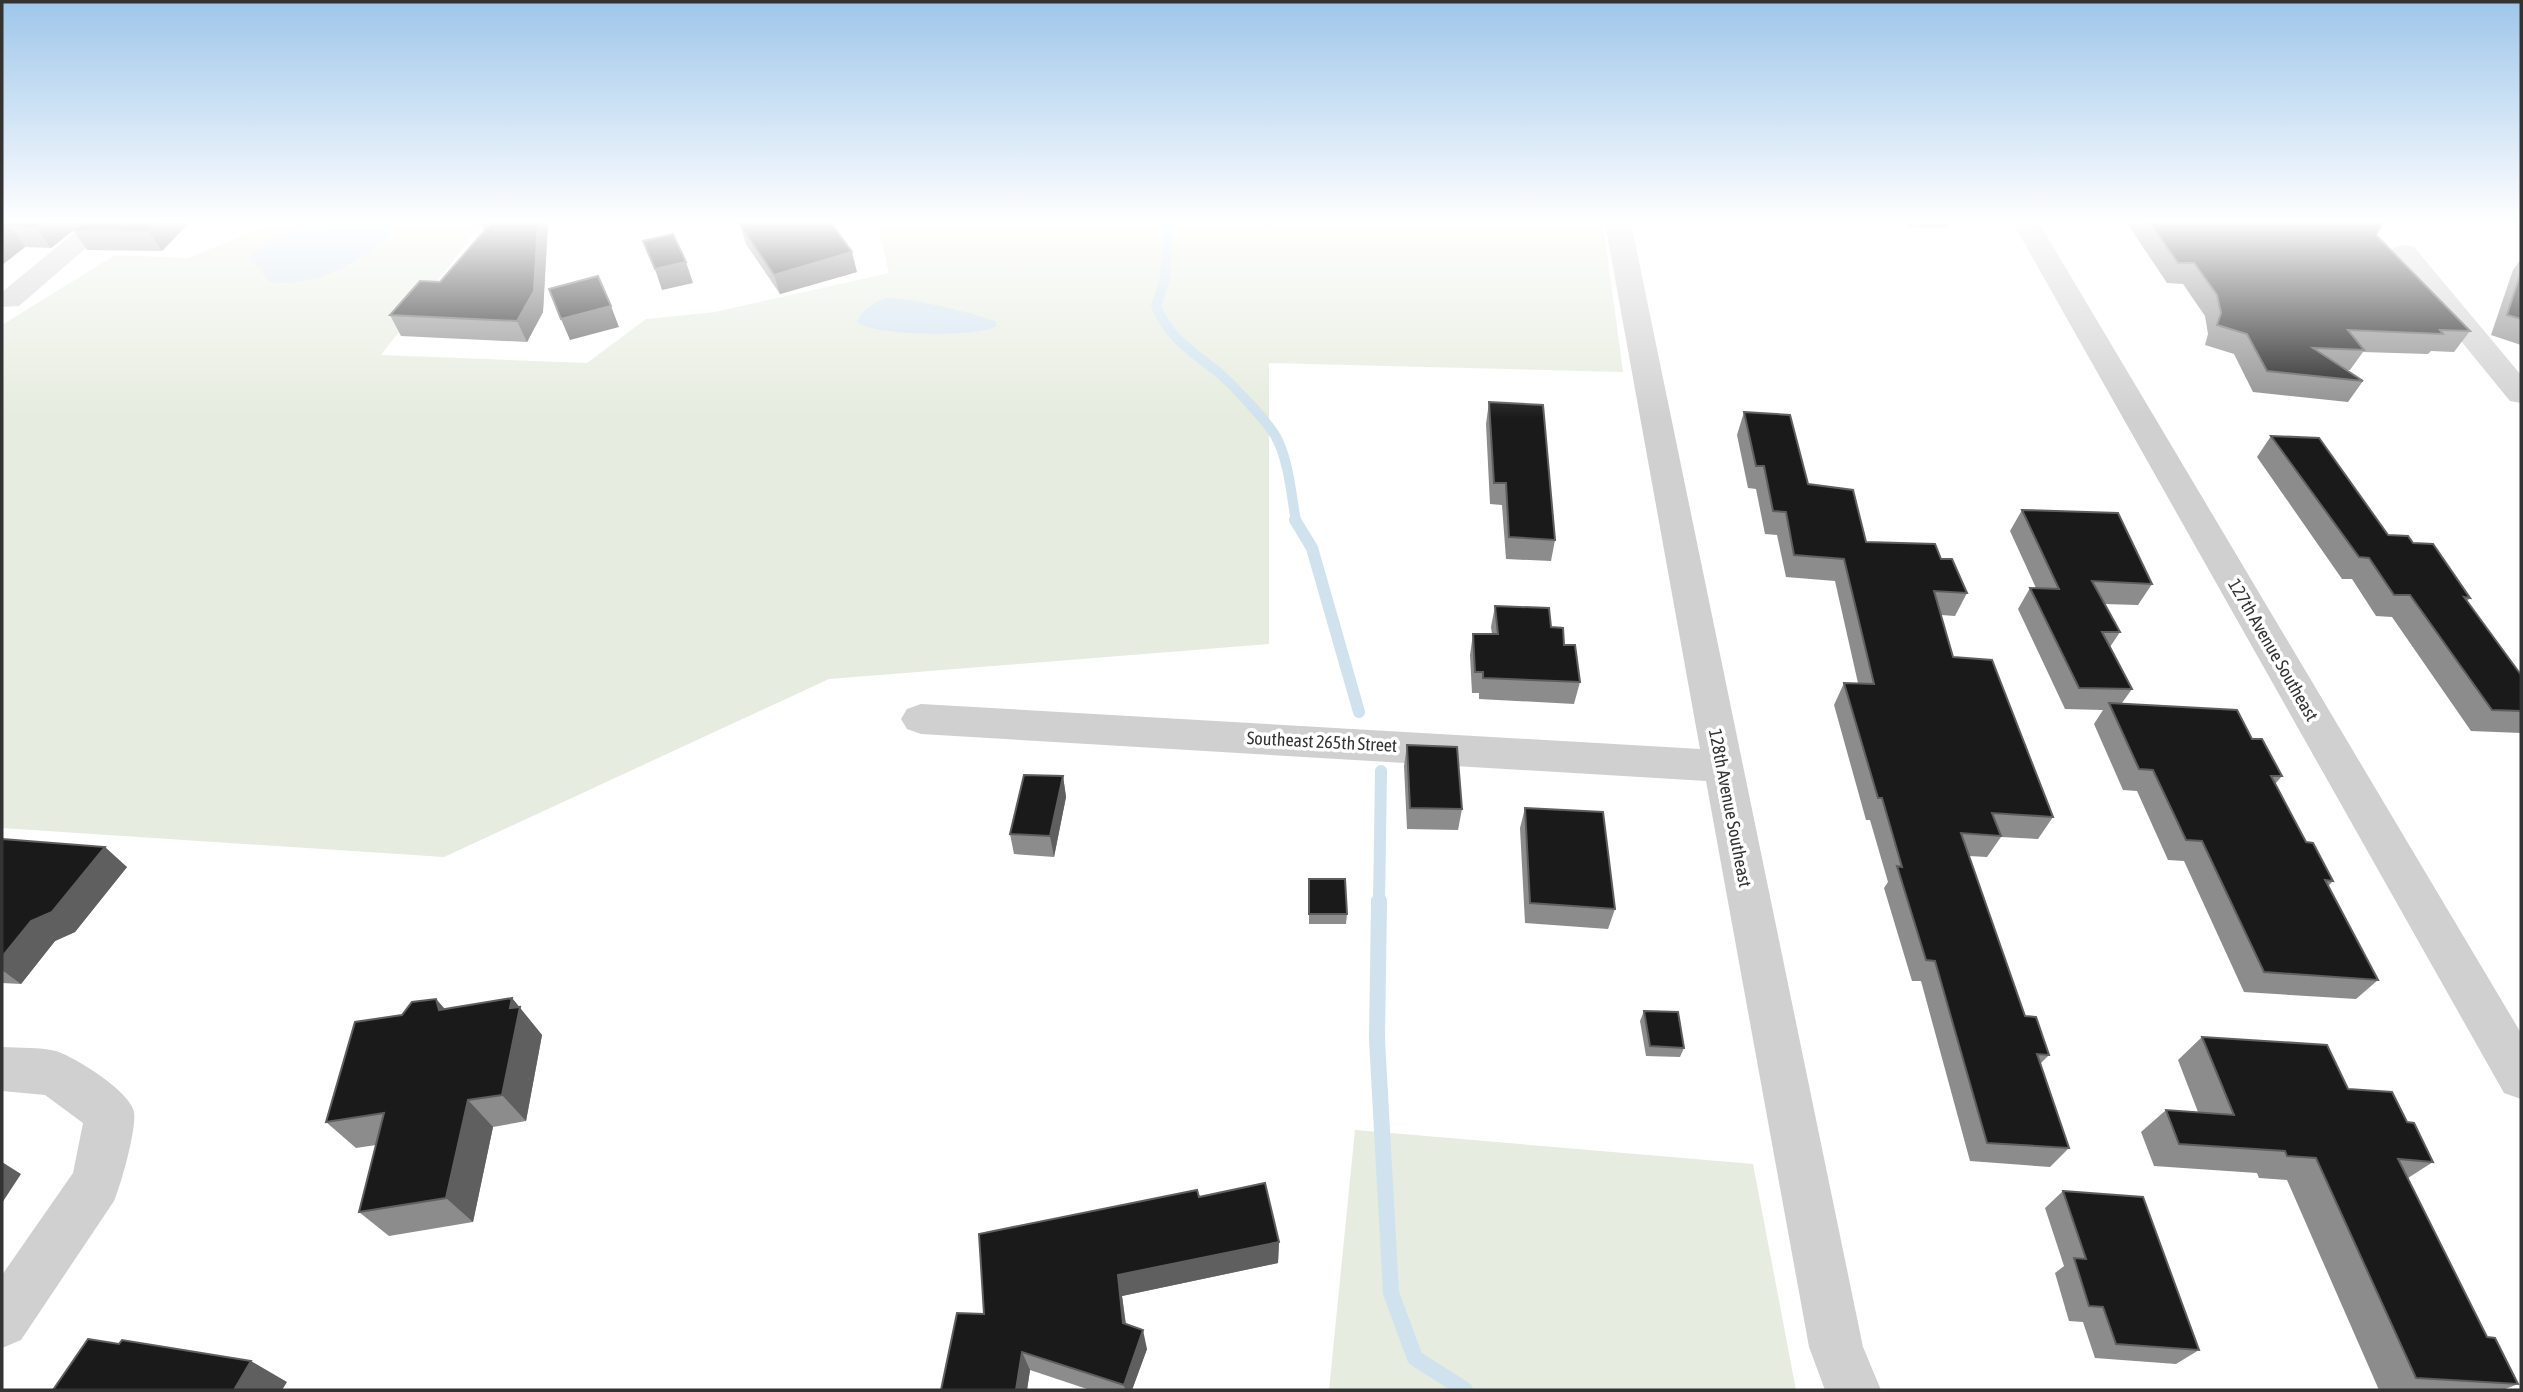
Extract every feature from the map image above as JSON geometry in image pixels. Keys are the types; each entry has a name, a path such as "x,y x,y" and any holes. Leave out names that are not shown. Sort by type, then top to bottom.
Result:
{"street":[{"path":"9,300 24,288"},
{"name":"128th Avenue Southeast","path":"1630,288 1836,1347 1853,1390"},
{"name":"127th Avenue Southeast","path":"2064,288 2521,1077"},
{"path":"2433,288 2521,394"},
{"name":"Southeast 265th Street","path":"921,719 1722,766"},
{"path":"2,1069 54,1073 110,1113 96,1183 2,1321"}],"shaded area":[{"path":"62,288 432,288 381,355 587,363 646,319 715,312 822,288 1612,288 1623,372 1269,363 1269,644 829,679 444,857 2,828 2,325"},
{"path":"1355,1130 1753,1164 1796,1390 1329,1390"}],"water":[{"path":"887,298 955,309 995,321 997,326 970,332 926,334 883,330 857,322 869,307"}],"building":[{"path":"414,288 534,288 517,321 390,315"},
{"path":"603,288 611,306 561,319 549,289"},
{"path":"2212,288 2428,288 2470,331 2440,330 2443,334 2348,330 2364,350 2313,348 2363,381 2267,371 2247,334 2217,325 2221,313 2217,295"},
{"path":"2516,288 2521,288 2521,319 2507,315"},
{"path":"1489,402 1543,405 1555,540 1509,537 1506,483 1494,483"},
{"path":"1744,412 1790,415 1808,484 1853,490 1866,542 1935,544 1941,559 1952,559 1967,593 1934,591 1953,657 1992,660 2053,817 1992,813 2001,836 1961,833 2025,1016 2036,1017 2049,1055 2037,1054 2069,1148 1987,1143 1935,961 1926,960 1897,866 1902,867 1882,798 1878,798 1844,683 1874,684 1844,559 1794,555 1786,512 1773,511 1764,466 1756,466"},
{"path":"2271,436 2319,438 2388,535 2408,536 2413,543 2433,544 2470,598 2464,597 2521,675 2521,711 2492,710 2410,595 2394,595 2369,558 2359,557"},
{"path":"2022,510 2118,513 2152,584 2092,581 2120,632 2102,632 2132,689 2079,688 2030,588 2059,589"},
{"path":"1495,606 1549,608 1551,627 1563,628 1564,645 1575,645 1580,682 1483,678 1483,672 1475,672 1473,634 1498,634"},
{"path":"2109,703 2237,710 2252,739 2262,739 2282,776 2271,776 2306,842 2313,843 2333,881 2325,880 2378,980 2264,972 2202,841 2186,840 2153,770 2139,769"},
{"path":"1407,745 1457,747 1462,809 1410,808"},
{"path":"1024,775 1063,776 1050,836 1010,834"},
{"path":"1525,808 1603,812 1615,909 1530,903"},
{"path":"2,839 105,847 52,912 31,921 2,957"},
{"path":"1309,879 1345,879 1347,914 1309,914"},
{"path":"512,998 510,1008 520,1007 502,1095 468,1100 446,1198 359,1212 384,1113 326,1122 355,1022 402,1015 412,1002 436,999 439,1010"},
{"path":"1644,1011 1678,1012 1684,1048 1650,1046"},
{"path":"2202,1037 2327,1045 2348,1089 2392,1092 2407,1122 2414,1123 2433,1162 2398,1159 2487,1337 2495,1338 2518,1384 2416,1378 2316,1158 2287,1156 2285,1151 2179,1144 2166,1110 2234,1115"},
{"path":"1265,1183 1279,1242 1118,1275 1123,1323 1143,1330 1124,1385 1022,1352 1016,1390 941,1390 957,1313 984,1314 979,1234 1197,1190 1199,1197"},
{"path":"2063,1191 2143,1197 2199,1350 2116,1344 2103,1307 2089,1306 2074,1258 2086,1259"},
{"path":"88,1339 119,1344 122,1340 251,1361 234,1390 53,1390"}],"waterway":[{"path":"1162,288 1156,306 1167,327 1190,351 1224,377 1276,437 1287,467 1296,521"},
{"path":"1295,520 1312,548 1359,712"},
{"path":"1379,903 1381,771"},
{"path":"1379,901 1377,1040 1391,1293 1415,1358 1465,1390"}]}
